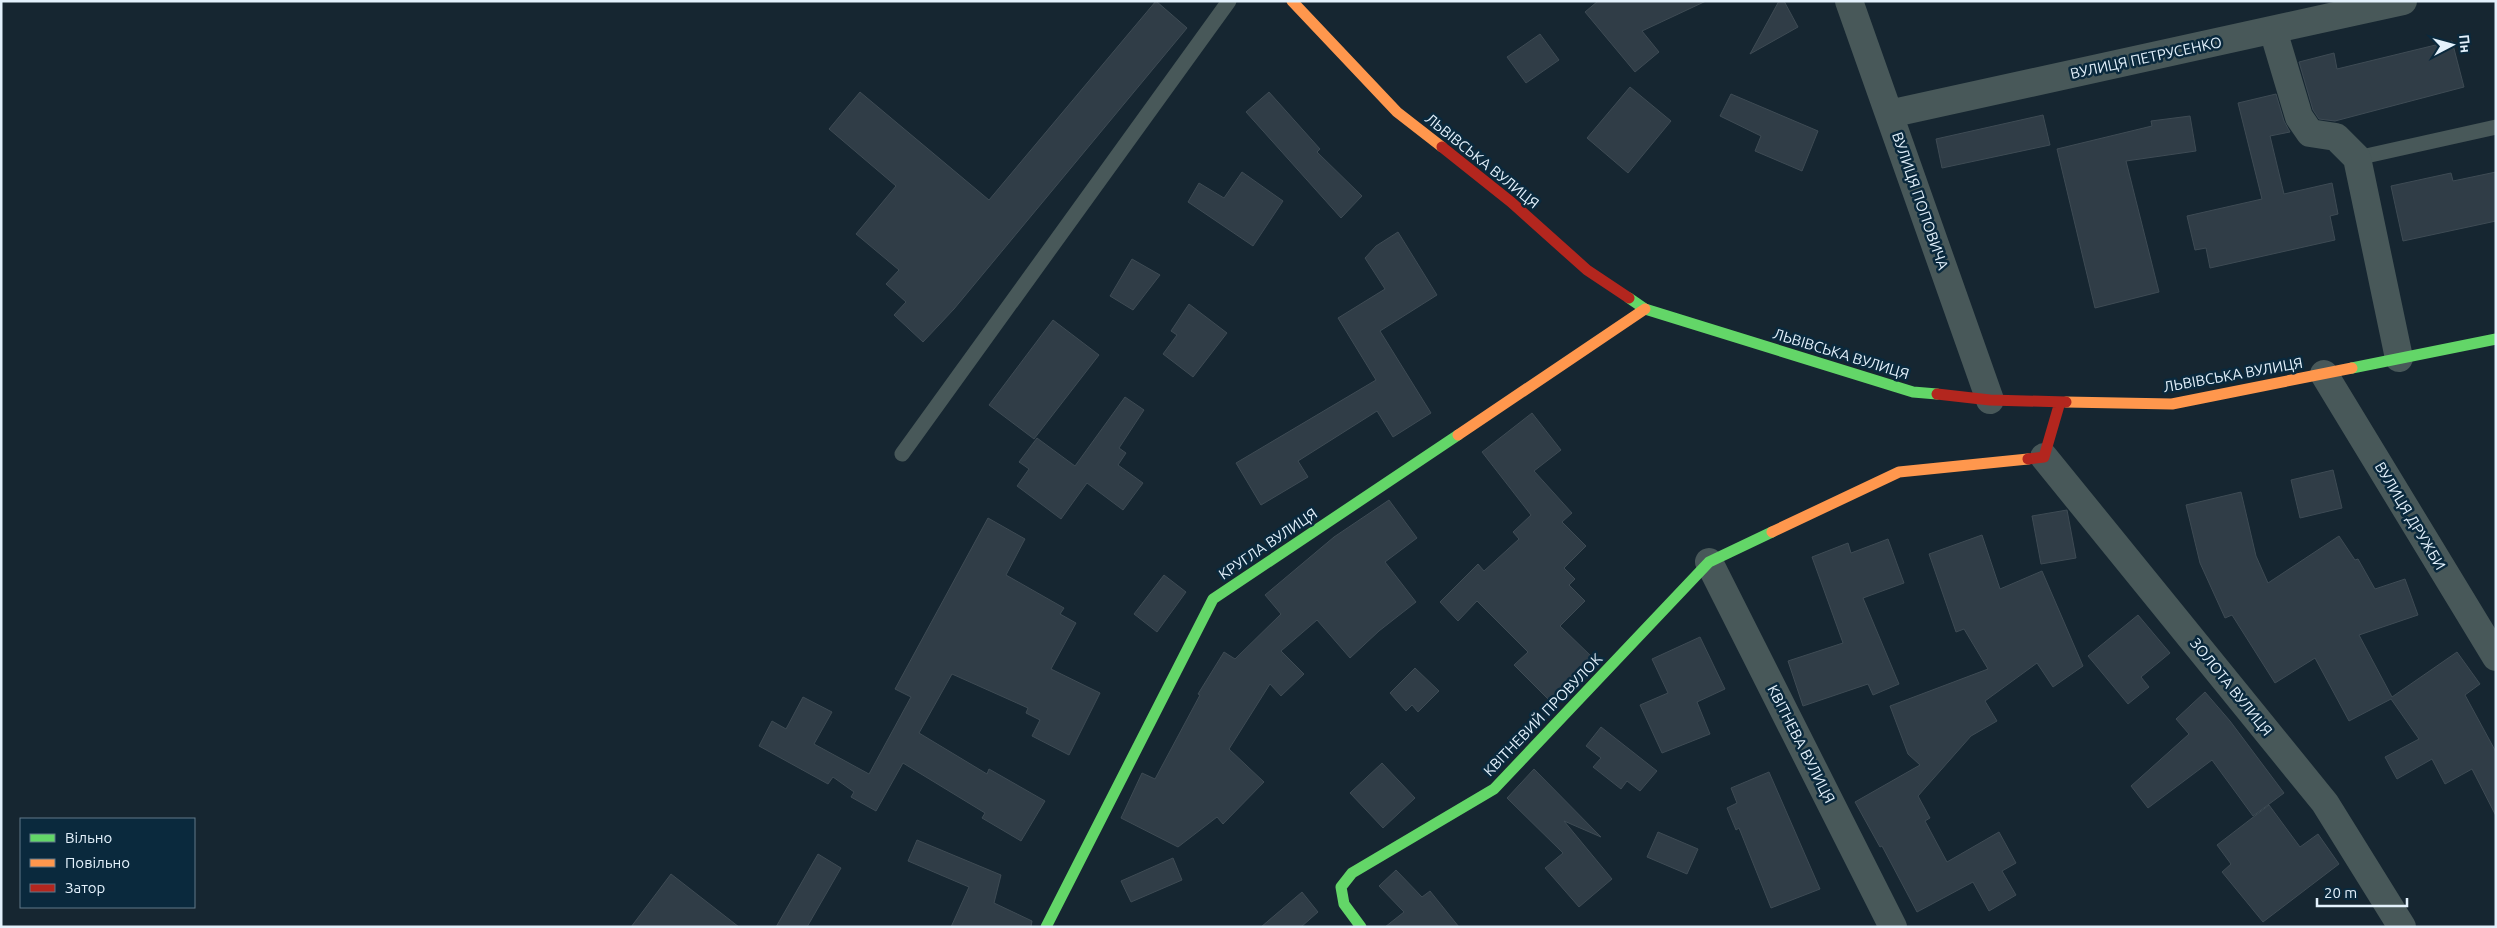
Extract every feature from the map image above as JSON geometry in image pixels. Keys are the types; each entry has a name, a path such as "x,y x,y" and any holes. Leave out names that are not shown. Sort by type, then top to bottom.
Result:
{"street":[{"name":"ЛЬВІВСЬКА ВУЛИЦЯ","path":"1292,1 1398,112 1511,202 1587,270 1645,309 1913,392 1990,400 2172,404 2496,339"},
{"name":"ВУЛИЦЯ ПЕТРУСЕНКО","path":"1889,114 2403,1"},
{"name":"ВУЛИЦЯ ПОПОВИЧА","path":"1850,2 1990,400"},
{"path":"2273,30 2299,117 2310,133 2336,137 2357,158 2399,358"},
{"name":"КРУГЛА ВУЛИЦЯ","path":"1046,927 1213,599 1645,309"},
{"name":"ВУЛИЦЯ ДРУЖБИ","path":"2324,374 2496,657"},
{"path":"1709,562 1899,472 2044,457 2060,402"},
{"name":"ЗОЛОТА ВУЛИЦЯ","path":"2044,457 2325,803 2402,927"},
{"name":"КВІТНЕВИЙ ПРОВУЛОК","path":"1361,927 1344,904 1341,887 1352,873 1494,789 1709,562"},
{"name":"КВІТНЕВА ВУЛИЦЯ","path":"1709,562 1894,927"}],"lane":[{"path":"902,454 1229,1"},
{"path":"2357,158 2496,127"}],"building":[{"path":"1156,1 1187,28 954,309 923,342 894,315 906,302 886,284 899,270 856,234 896,186 829,129 860,92 989,200"},
{"path":"1598,1 1706,1 1642,31 1659,52 1635,72 1585,12"},
{"path":"1779,1 1784,1 1798,27 1750,54"},
{"path":"1540,34 1559,60 1526,83 1507,57"},
{"path":"2452,41 2464,87 2335,121 2319,119 2313,110 2299,62 2334,53 2337,69"},
{"path":"1630,87 1671,121 1628,173 1587,138"},
{"path":"1269,92 1320,149 1317,152 1362,196 1341,218 1246,112"},
{"path":"1731,94 1818,131 1802,171 1755,151 1761,136 1720,116"},
{"path":"2276,94 2284,121 2290,132 2270,136 2284,194 2332,183 2338,214 2330,216 2335,240 2210,268 2206,248 2195,250 2187,216 2262,199 2238,103"},
{"path":"2043,115 2050,145 1942,168 1936,139"},
{"path":"2190,116 2196,151 2126,161 2159,292 2095,308 2057,149 2152,126 2151,121"},
{"path":"1242,172 1283,201 1253,246 1188,202 1199,183 1224,198"},
{"path":"2496,172 2496,221 2403,241 2391,186 2451,173 2453,181"},
{"path":"1398,232 1437,295 1380,331 1431,413 1393,437 1377,411 1298,461 1308,477 1261,505 1236,463 1376,380 1338,318 1385,289 1365,258 1376,246"},
{"path":"1132,259 1160,275 1133,310 1110,296"},
{"path":"1189,304 1227,333 1193,377 1163,354 1177,335 1171,331"},
{"path":"1053,320 1099,355 1034,439 989,405"},
{"path":"1125,397 1144,410 1119,448 1126,453 1118,465 1143,483 1123,510 1087,483 1061,519 1017,486 1029,469 1019,462 1037,438 1075,466"},
{"path":"1532,413 1561,450 1534,471 1572,513 1562,522 1586,546 1564,568 1575,579 1569,585 1585,601 1560,626 1592,657 1549,700 1514,665 1528,652 1477,601 1458,621 1440,602 1478,564 1484,571 1519,539 1513,532 1531,515 1482,452"},
{"path":"2333,470 2342,508 2300,518 2291,480"},
{"path":"2241,492 2256,556 2268,583 2339,536 2355,560 2358,559 2375,589 2405,579 2418,615 2359,635 2392,697 2457,652 2480,684 2465,695 2496,752 2496,816 2472,769 2445,784 2432,759 2397,779 2385,757 2419,739 2391,699 2349,721 2315,658 2275,683 2232,615 2225,618 2200,563 2186,505"},
{"path":"1389,500 1417,538 1385,562 1416,602 1379,631 1350,658 1317,620 1281,651 1304,674 1281,696 1270,684 1229,749 1264,782 1223,824 1217,817 1178,847 1121,818 1142,773 1155,779 1200,695 1198,694 1224,652 1235,659 1281,614 1265,595 1334,537"},
{"path":"2067,510 2076,558 2041,564 2032,516"},
{"path":"988,518 1025,539 1006,575 1064,608 1060,614 1076,623 1051,669 1100,693 1069,755 1032,736 1040,720 1026,713 1028,708 952,674 919,733 987,774 989,769 1045,801 1021,841 982,818 985,813 903,763 876,811 851,797 854,792 833,777 828,784 759,746 772,721 786,729 803,697 832,712 814,744 869,774 911,697 895,689"},
{"path":"1982,535 2000,589 2042,571 2083,666 2053,687 2037,663 1985,701 1997,721 1971,736 1918,796 1930,818 1925,821 1947,862 1999,832 2016,863 2002,871 2016,895 1989,911 1973,882 1917,912 1882,846 1880,847 1855,802 1920,765 1908,754 1890,706 1988,669 1964,629 1956,632 1929,554"},
{"path":"1888,539 1904,583 1863,598 1899,684 1873,695 1868,684 1803,706 1788,661 1843,643 1812,557 1848,543 1851,553"},
{"path":"1164,575 1186,592 1157,632 1134,614"},
{"path":"2138,615 2170,653 2141,677 2149,687 2128,704 2088,656"},
{"path":"1700,637 1725,689 1697,702 1710,734 1662,753 1640,705 1668,693 1652,659"},
{"path":"1415,668 1439,691 1418,712 1412,705 1406,711 1390,693"},
{"path":"2205,692 2230,721 2284,793 2253,816 2212,760 2148,808 2131,786 2189,734 2176,719"},
{"path":"1601,727 1657,771 1640,791 1627,781 1621,789 1593,767 1601,758 1586,746"},
{"path":"1382,763 1415,798 1383,828 1350,793"},
{"path":"1534,769 1601,837 1564,821 1612,879 1579,907 1545,868 1563,853 1507,798"},
{"path":"1769,772 1820,889 1771,908 1739,828 1736,830 1727,808 1737,803 1731,788"},
{"path":"2269,805 2300,847 2318,834 2339,864 2263,922 2222,872 2231,864 2217,845"},
{"path":"1658,832 1698,849 1687,874 1647,857"},
{"path":"917,840 1001,875 994,903 1032,921 1031,927 951,927 969,887 908,861"},
{"path":"818,854 841,868 807,927 776,927"},
{"path":"1173,858 1182,880 1131,902 1121,881"},
{"path":"1396,870 1422,897 1430,891 1459,927 1385,927 1404,912 1379,886"},
{"path":"671,874 739,927 631,927"},
{"path":"1302,892 1318,912 1301,927 1261,927"}],"traffic: fast":[{"path":"1629,298 1645,309 1913,392 1937,394"},
{"path":"2352,368 2496,339"},
{"path":"1046,927 1213,599 1458,435"},
{"path":"1361,927 1344,904 1341,887 1352,873 1494,789 1709,562 1772,532"}],"traffic: slow":[{"path":"1292,1 1397,112 1442,147"},
{"path":"1458,435 1645,309"},
{"path":"2066,402 2172,404 2352,368"},
{"path":"1772,532 1899,472 2028,459"}],"traffic: jam":[{"path":"1442,147 1511,202 1587,270 1629,298"},
{"path":"1937,394 1990,400 2066,402"},
{"path":"2028,459 2044,457 2060,402"}]}
